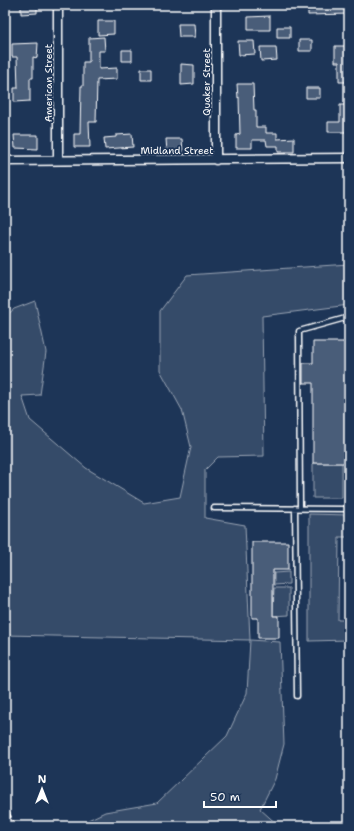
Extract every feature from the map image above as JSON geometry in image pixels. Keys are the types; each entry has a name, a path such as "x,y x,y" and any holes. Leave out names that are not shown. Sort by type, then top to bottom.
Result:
{"street":[{"name":"American Street","path":"58,5 58,160"},
{"name":"Quaker Street","path":"216,5 216,160"},
{"name":"Midland Street","path":"5,161 349,158"}],"lane":[{"path":"297,696 299,331 349,317"},
{"path":"214,508 349,508"}],"shaded area":[{"path":"349,264 349,305 262,316 264,456 218,457 205,470 205,518 245,525 250,640 5,635 5,317 14,309 35,301 46,352 40,395 22,396 30,420 86,468 144,503 180,497 191,447 182,410 160,370 160,311 187,275"},
{"path":"313,463 342,463 342,498 313,498"},
{"path":"309,514 349,515 349,537 339,537 338,620 349,620 349,640 309,641"},
{"path":"289,572 289,584 274,585 274,573"},
{"path":"274,588 289,588 289,615 273,616"},
{"path":"250,640 280,642 284,744 275,779 260,809 279,826 84,826 84,822 105,812 157,803 227,736 247,693"}],"building":[{"path":"21,5 37,5 37,13 21,14"},
{"path":"308,5 349,5 349,14 308,15"},
{"path":"270,16 270,30 248,30 248,17"},
{"path":"98,21 114,21 114,34 98,35"},
{"path":"178,24 194,24 195,37 179,37"},
{"path":"277,27 290,27 290,38 277,38"},
{"path":"104,37 105,51 99,51 99,69 117,68 117,79 97,80 96,122 89,122 90,147 74,147 74,134 80,134 83,62 89,62 89,38"},
{"path":"299,40 312,40 312,51 299,51"},
{"path":"238,41 254,41 255,54 239,55"},
{"path":"38,43 37,58 33,57 33,78 30,78 30,101 14,102 14,88 18,88 17,57 12,57 12,44"},
{"path":"335,46 349,46 349,82 339,82 339,62 335,62"},
{"path":"260,47 276,47 277,60 261,61"},
{"path":"122,50 132,50 132,61 122,61"},
{"path":"181,64 194,65 194,84 181,85"},
{"path":"141,69 151,69 151,80 141,80"},
{"path":"237,84 253,84 256,127 266,127 266,133 277,133 277,139 294,138 294,152 278,152 278,146 267,146 266,140 252,140 252,148 236,148 236,135 240,134 239,97 238,98"},
{"path":"306,88 320,88 320,98 306,98"},
{"path":"340,105 349,105 349,132 328,132 328,122 340,122"},
{"path":"132,134 133,147 105,149 104,138 116,137 116,135"},
{"path":"14,135 38,135 38,149 15,148"},
{"path":"166,139 182,139 183,152 167,152"},
{"path":"313,342 349,342 349,463 313,463 313,383 303,383 303,363 313,363"},
{"path":"252,542 288,542 288,570 273,570 273,616 279,616 279,638 258,638 258,618 252,618"}],"railway":[{"path":"5,804 14,826"}]}
